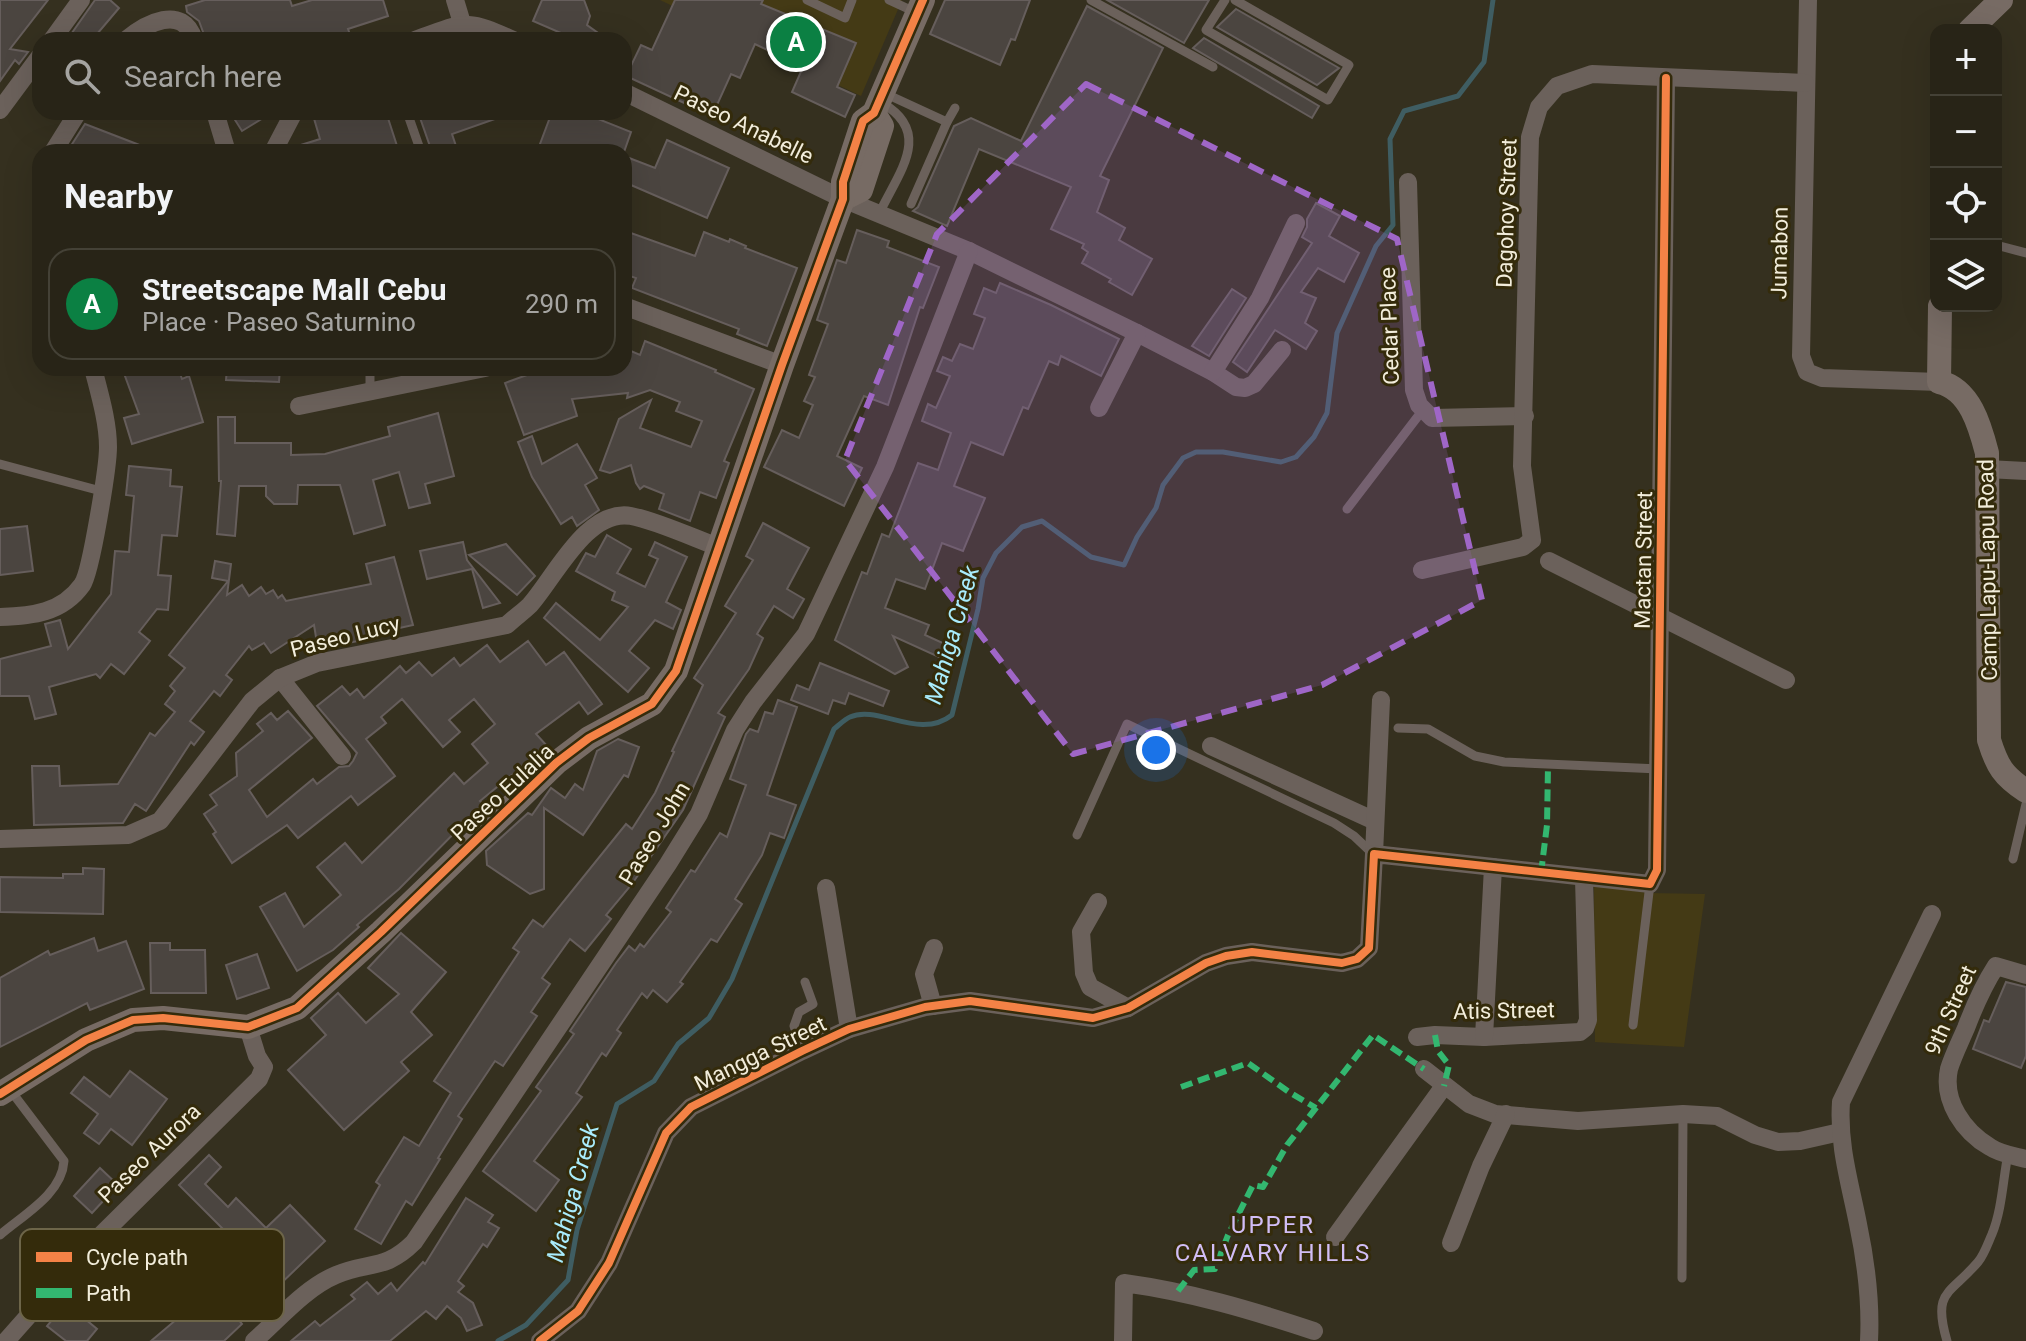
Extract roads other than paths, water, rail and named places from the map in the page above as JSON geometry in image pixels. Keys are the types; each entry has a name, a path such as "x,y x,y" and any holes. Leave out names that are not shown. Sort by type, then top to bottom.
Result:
{"street":[{"path":"58,32 81,0"},
{"path":"455,0 462,23"},
{"name":"Jumabon","path":"1808,0 1801,356 1807,372 1822,378 1939,382"},
{"path":"1976,24 2001,0"},
{"name":"Paseo Eulalia","path":"4,1091 86,1040 133,1020 163,1018 248,1027 297,1008 381,932 556,763 589,738 652,704 676,671 843,199 843,182 863,121 878,102 920,6"},
{"path":"139,32 159,19 173,19 185,25 189,32"},
{"path":"437,32 462,23 496,32"},
{"path":"0,110 32,67"},
{"name":"Dagohoy Street","path":"1422,570 1523,547 1532,540 1522,466 1530,137 1539,107 1557,86 1592,74 1805,83"},
{"name":"Mactan Street","path":"1650,884 1657,870 1666,78"},
{"name":"Paseo Anabelle","path":"632,96 843,199 969,251 1137,333 1236,387 1245,388 1254,384 1282,350"},
{"path":"58,144 73,120"},
{"path":"217,120 225,144"},
{"path":"277,144 290,120"},
{"name":"Cedar Place","path":"1408,182 1414,390 1422,411 1432,418 1525,416"},
{"path":"1213,372 1260,298 1296,223"},
{"name":"Paseo John","path":"284,1315 320,1283 338,1274 399,1257 414,1242 668,864 699,814 735,730 806,634 837,572 885,467 969,251"},
{"path":"632,309 782,365"},
{"path":"1939,382 1940,312"},
{"path":"1099,408 1137,333"},
{"path":"0,617 44,613 58,607 84,583 91,562 108,446 95,376"},
{"path":"299,406 445,376"},
{"name":"Camp Lapu-Lapu Road","path":"1939,382 1949,384 1969,404 1981,428 1987,453 1989,740 1996,760 2008,779 2026,791"},
{"path":"1987,469 2026,471"},
{"name":"Paseo Lucy","path":"0,839 128,835 160,821 252,701 280,678 317,663 507,625 529,606 597,522 630,515 718,547"},
{"path":"1549,561 1786,680"},
{"path":"280,678 342,756"},
{"name":"Mangga Street","path":"540,1341 578,1311 609,1263 666,1133 691,1107 849,1029 933,1006 970,1001 1093,1018 1128,1008 1206,963 1226,956 1252,952 1342,963 1357,959 1369,948 1381,700"},
{"path":"1211,746 1375,821"},
{"path":"1374,854 1650,884"},
{"path":"1484,1037 1493,867"},
{"name":"Atis Street","path":"1417,1037 1580,1032 1585,1028 1588,1020 1584,879"},
{"path":"826,888 849,1029"},
{"path":"1098,902 1081,932 1084,973 1090,987 1128,1008"},
{"path":"1869,1341 1869,1304 1863,1249 1843,1159 1841,1102 1932,914"},
{"path":"933,1006 924,974 934,948"},
{"name":"9th Street","path":"2017,1157 1991,1148 1960,1119 1950,1102 1947,1086 1949,1069 1977,999 1996,966 2026,975"},
{"name":"Paseo Aurora","path":"106,1229 259,1079 264,1067 257,1056 248,1027"},
{"path":"1424,1069 1469,1104 1495,1114 1578,1121 1683,1114 1717,1116 1755,1135 1778,1142 1800,1141 1840,1132"},
{"path":"1335,1237 1444,1086"},
{"path":"1451,1243 1481,1166 1506,1114"},
{"path":"1123,1341 1124,1283 1214,1299 1314,1331"},
{"name":"Paseo Aurora","path":"6,1341 24,1321"},
{"name":"Paseo John","path":"254,1341 277,1321"}],"lane":[{"path":"807,0 845,18 852,0"},
{"path":"889,0 920,6"},
{"path":"1091,0 1213,67"},
{"path":"1225,0 1206,30 1328,100 1349,65 1235,0"},
{"path":"878,102 947,122"},
{"path":"878,102 898,113 909,130 911,147 879,214"},
{"path":"911,204 955,108"},
{"path":"410,120 418,144"},
{"path":"2002,247 2026,253"},
{"path":"370,376 370,391"},
{"path":"1347,509 1422,411"},
{"path":"0,464 101,491"},
{"path":"1077,835 1127,724 1334,823 1374,854"},
{"path":"1398,728 1428,729 1475,756 1504,762 1659,769"},
{"path":"2013,859 2026,804"},
{"path":"1633,1025 1650,884"},
{"path":"802,1051 794,1026 799,1012 813,1004 805,982"},
{"path":"0,1235 54,1190 63,1172 64,1161 4,1091"},
{"path":"1682,1278 1683,1114"},
{"path":"1947,1341 1942,1323 1942,1299 1979,1261 1993,1231 2017,1157"}],"waterway":[{"name":"Mahiga Creek","path":"498,1341 526,1325 568,1280 577,1230 617,1104 654,1081 678,1044 709,1018 732,979 834,729 848,718 861,714 913,724 939,722 952,715 983,578 996,553 1022,527 1042,521 1091,557 1124,565 1156,508 1163,485 1183,458 1196,452 1223,452 1281,462 1296,457 1314,437 1327,413 1337,333 1376,246 1393,225 1390,139 1404,111 1458,96 1484,62 1493,0"}],"place":[{"name":"Streetscape Mall Cebu","path":"796,42"}],"district":[{"name":"UPPER CALVARY HILLS","path":"1273,1239"}]}
